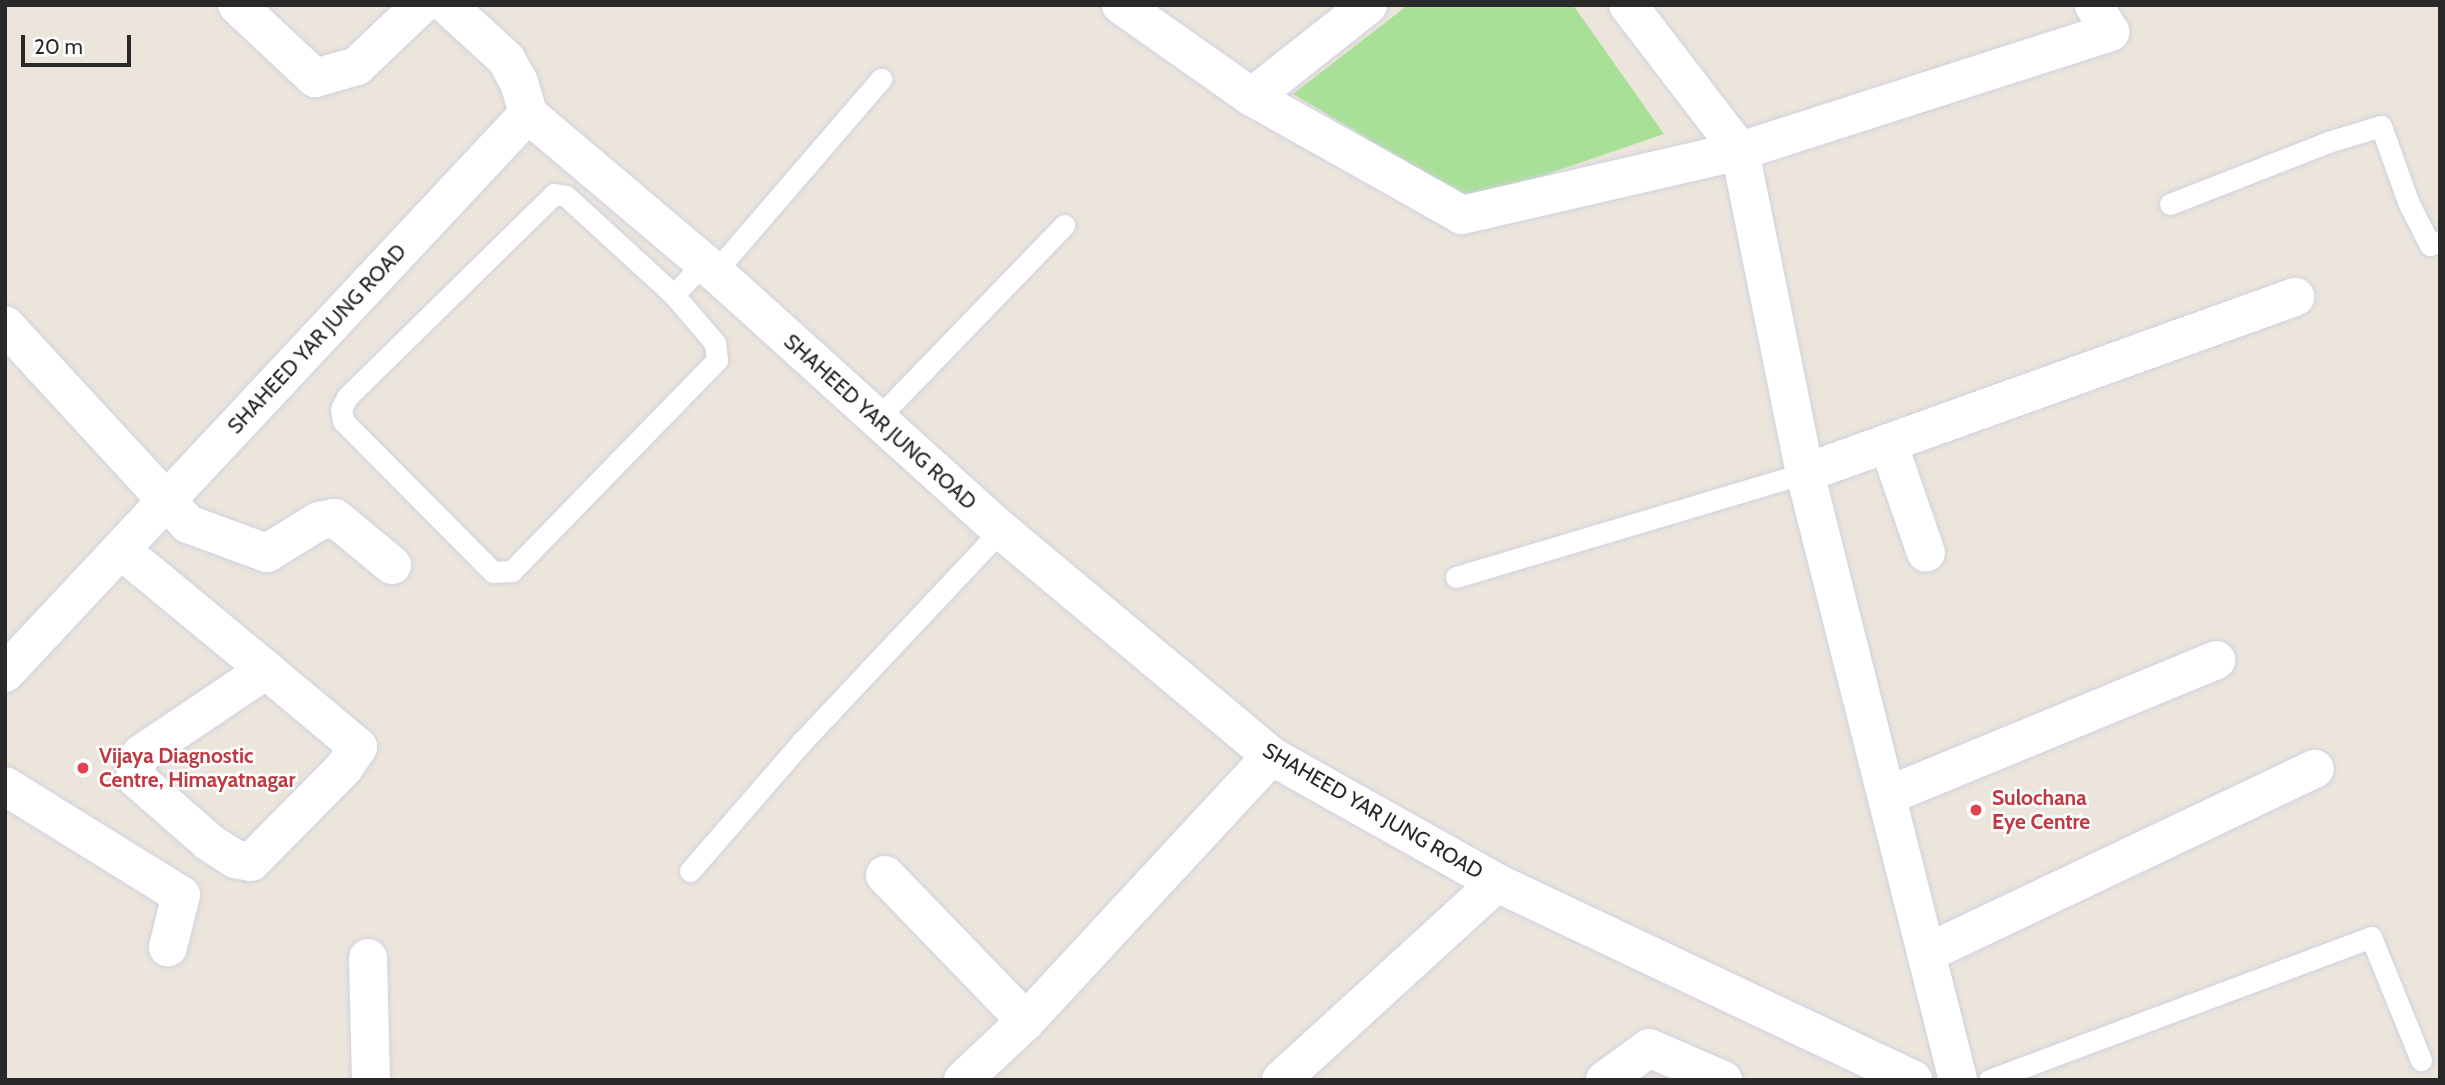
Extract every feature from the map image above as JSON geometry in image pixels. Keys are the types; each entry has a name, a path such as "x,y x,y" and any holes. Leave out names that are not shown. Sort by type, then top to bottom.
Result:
{"street":[{"path":"237,5 315,78 357,66 421,5"},
{"path":"447,5 506,59 519,82 528,114"},
{"path":"1121,5 1252,97 1462,215 1740,151 2110,32 2094,5"},
{"path":"1252,97 1368,5"},
{"path":"1628,5 1740,151 1805,473 1929,952 1958,1080"},
{"name":"SHAHEED YAR JUNG ROAD","path":"5,673 528,114 709,267 1001,530 1271,756 1497,883 1909,1079"},
{"path":"1805,473 2295,297"},
{"path":"5,325 188,524 267,553 320,521 335,518 392,565"},
{"path":"1888,443 1926,553"},
{"path":"121,550 266,670 358,747 344,768 251,862 235,859 209,842 136,778 136,766 141,754 266,670"},
{"path":"1889,795 2216,660"},
{"path":"963,1080 1026,1021 1271,756"},
{"path":"1929,952 2315,769"},
{"path":"5,786 181,895 168,947"},
{"path":"885,875 1026,1021"},
{"path":"1281,1080 1497,883"},
{"path":"368,958 371,1080"},
{"path":"1605,1080 1649,1048 1723,1080"}],"lane":[{"path":"674,295 709,267 881,79"},
{"path":"2170,204 2381,126 2430,245 2440,241"},
{"path":"554,194 566,196 674,295 715,343 717,360 512,571 493,572 343,421 341,409 347,397 554,194"},
{"path":"876,420 1064,225"},
{"path":"1456,577 1805,473"},
{"path":"690,870 801,743 1001,530"},
{"path":"1989,1080 2371,937 2421,1060"}],"green space":[{"path":"1408,5 1573,5 1664,134 1471,200 1293,94"}],"place":[{"name":"Vijaya Diagnostic Centre, Himayatnagar","path":"83,768"},
{"name":"Sulochana Eye Centre","path":"1976,810"}]}
